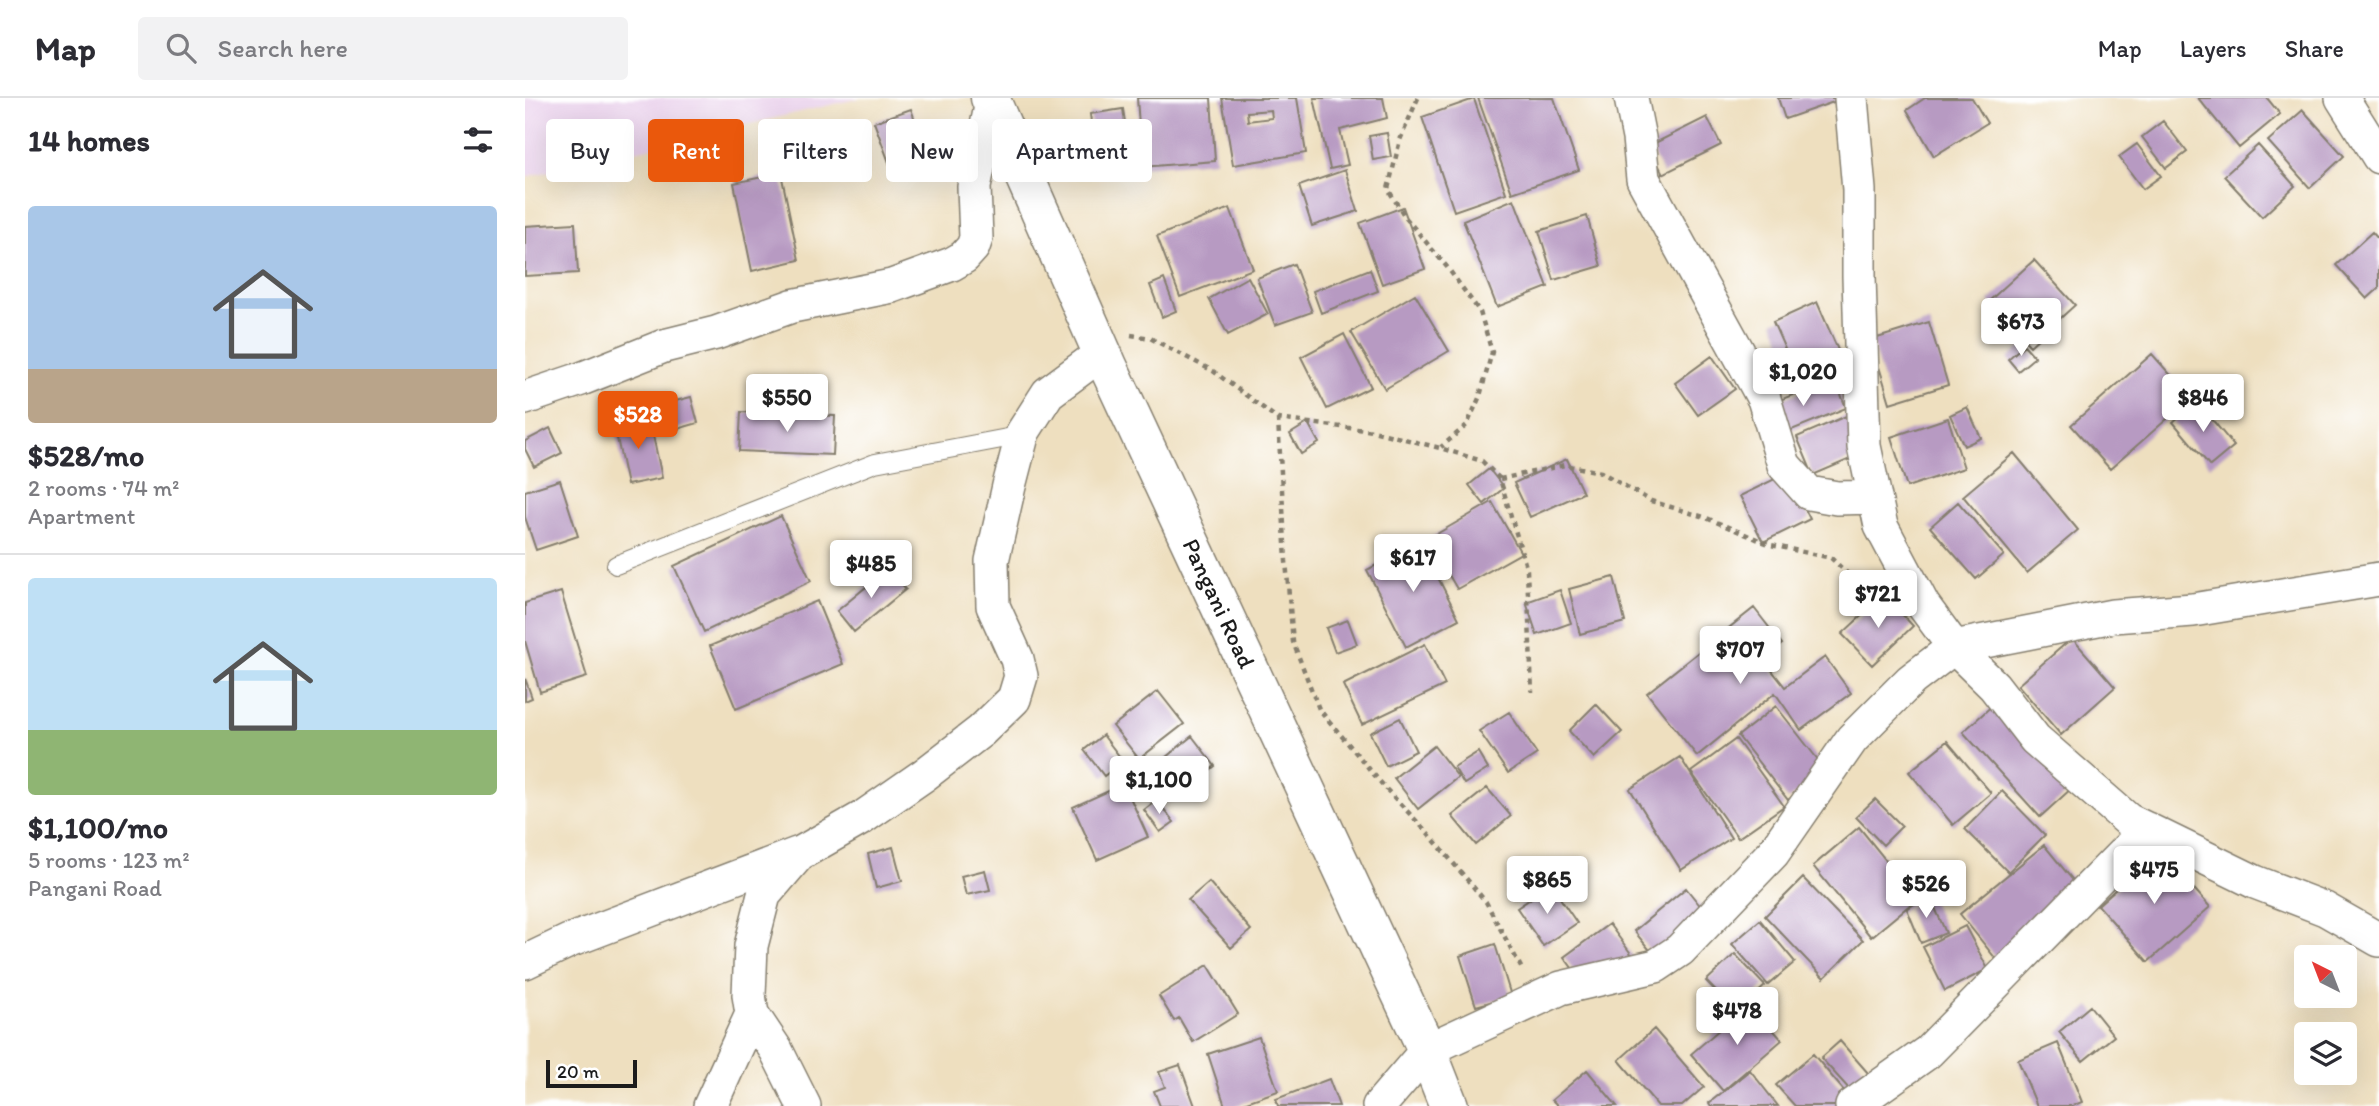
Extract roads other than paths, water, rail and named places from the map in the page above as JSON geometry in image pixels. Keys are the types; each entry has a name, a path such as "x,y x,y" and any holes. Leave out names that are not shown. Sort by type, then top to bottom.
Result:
{"main road":[{"name":"Pangani Road","path":"991,100 1097,341 1427,1051 1449,1106"}],"street":[{"path":"1631,98 1643,179 1764,399 1784,465 1809,493 1837,498 1875,497"},
{"path":"1851,98 1859,190 1864,446 1881,526 1923,605 1954,647 1994,686 2035,738 2128,820 2255,882 2325,909 2379,940"},
{"path":"2342,98 2379,157"},
{"path":"525,398 582,379 664,346 716,333 792,306 892,286 964,257 973,247 976,238 974,187 991,100"},
{"path":"525,962 569,940 799,854 862,818 924,775 981,731 1014,699 1021,676 1017,659 993,606 992,561 1023,435 1048,393 1097,341"},
{"path":"1379,1106 1427,1051 1561,988 1656,966 1680,950 1773,853 1852,739 1911,680 1954,647 2113,616 2193,610 2379,579"},
{"path":"1852,1106 1928,1052 2147,830"},
{"path":"799,854 764,895 751,946 748,995 752,1014 776,1050 804,1106"},
{"path":"711,1106 752,1014"}],"lane":[{"path":"616,565 875,463 1023,435"}]}
